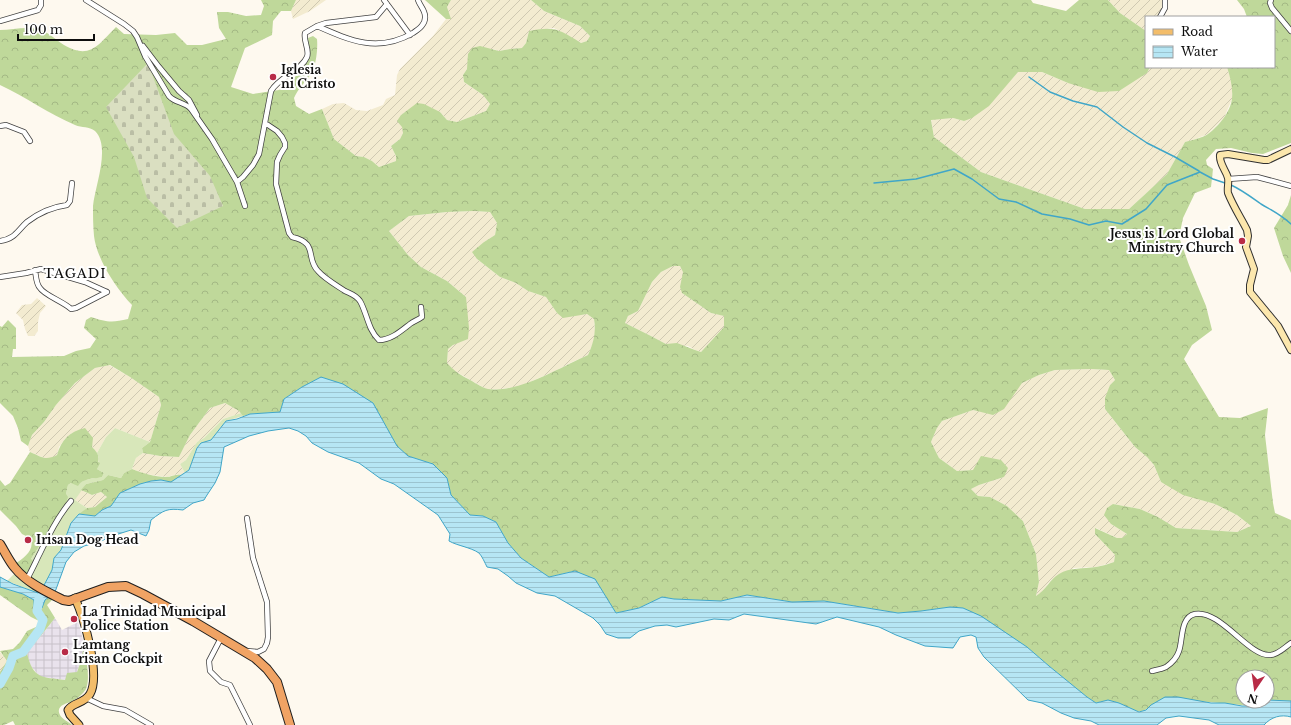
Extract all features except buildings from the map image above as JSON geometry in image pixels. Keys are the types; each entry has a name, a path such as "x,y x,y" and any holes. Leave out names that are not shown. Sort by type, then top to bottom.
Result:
{"highway":[{"path":"0,544 16,569 26,579 63,600 69,601 108,588 126,586 241,650 262,664 273,676 280,692 290,725"}],"main road":[{"path":"1291,149 1268,160 1228,154 1220,155 1228,183 1228,194 1248,233 1246,247 1254,269 1250,292 1278,326 1291,350"},
{"path":"75,598 84,620 92,657 91,690 82,702 71,706 68,710 70,715 79,725"}],"street":[{"path":"0,22 38,10 41,0"},
{"path":"86,0 124,24 138,37 145,56 169,96 173,100 188,106 212,140 237,182 246,206"},
{"path":"317,26 354,41 375,44 397,40 410,35 422,26 426,19 426,14 418,0"},
{"path":"1161,16 1165,8 1165,0"},
{"path":"1271,0 1270,3 1272,8 1291,31"},
{"path":"237,182 257,160 260,154 270,91 274,85 300,67 306,58 308,53 304,38 305,33 326,23 372,18 378,15 386,2 410,35"},
{"path":"140,43 179,91 189,100 199,122"},
{"path":"266,123 277,131 285,142 285,147 278,162 276,184 289,233 292,237 300,238 305,243 311,252 312,262 316,269 327,279 356,296 360,301 372,329 379,340 393,336 422,317 421,307"},
{"path":"0,126 6,125 24,132 30,141"},
{"path":"1228,183 1256,177 1291,186"},
{"path":"0,241 13,237 27,222 44,211 53,207 67,205 70,200 72,183"},
{"path":"0,277 35,270 46,270 85,282 107,292 76,308 71,309 42,292 39,288 35,270"},
{"path":"26,579 33,569 58,518 71,501"},
{"path":"241,650 253,652 261,651 266,647 268,637 267,602 253,558 247,518"},
{"path":"1152,671 1165,668 1176,658 1180,650 1184,623 1188,617 1193,614 1199,613 1212,618 1263,654 1275,654 1291,643"},
{"path":"221,638 209,662 210,671 221,682 230,685 250,725"},
{"path":"86,698 103,706 125,710 151,725"}],"shaded area":[{"path":"296,0 326,0 310,11 293,19 291,11"},
{"path":"451,0 531,0 544,11 580,26 590,36 587,41 581,43 554,28 529,31 526,43 522,48 499,51 493,49 467,69 463,75 464,82 483,95 490,104 486,111 457,122 447,120 440,112 408,110 401,115 403,133 400,139 391,146 396,156 396,161 379,167 364,157 356,156 334,139 322,109 333,104 344,103 356,110 367,111 383,105 386,99 395,95 397,75 400,69 433,36 446,19 450,19 447,7"},
{"path":"1108,0 1166,0 1158,16 1145,16 1145,30 1120,13"},
{"path":"1150,68 1227,68 1232,83 1232,99 1224,118 1208,134 1185,142 1167,174 1129,209 1085,209 981,172 934,137 931,119 953,118 964,121 1007,84 1018,72 1042,72 1068,83 1147,73"},
{"path":"474,211 490,212 497,223 495,235 484,242 477,259 500,277 516,283 528,291 546,297 557,313 578,315 587,314 594,319 595,332 593,343 588,355 521,386 501,389 486,389 453,370 447,363 448,349 453,345 466,304 466,297 447,281 421,267 408,255 389,231 409,216"},
{"path":"673,266 680,266 683,271 682,293 711,313 725,316 724,327 701,352 688,346 666,344 625,323 628,316 638,311 652,282 661,272"},
{"path":"37,298 46,306 40,313 38,331 34,336 28,336 23,320 16,313 22,305 31,304"},
{"path":"109,365 130,377 159,397 161,405 150,442 115,428 106,437 97,453 92,447 72,433 59,447 57,455 50,459 46,459 30,452 28,446 32,435 75,383 95,368"},
{"path":"1055,370 1109,370 1115,380 1110,385 1105,409 1135,447 1154,465 1161,482 1198,499 1215,504 1237,515 1251,526 1237,532 1176,528 1158,517 1140,509 1113,504 1111,524 1127,534 1122,538 1117,538 1096,528 1095,534 1115,555 1114,562 1096,567 1074,568 1051,580 1041,593 1036,596 1039,582 1036,554 1023,521 1007,506 990,497 978,496 971,489 1004,477 973,470 957,471 939,458 931,442 942,421 973,410 993,414 1022,383 1039,375"},
{"path":"225,403 241,413 223,419 204,438 197,442 186,460 180,464 185,473 182,475 178,474 167,477 145,474 132,469 136,458 143,453 179,457 190,435 210,408"},
{"path":"81,490 92,495 101,492 107,497 95,507 87,508 75,500"},
{"path":"55,618 62,630 78,622 84,645 77,672 65,680 40,677 30,665 27,653"},
{"path":"0,652 7,661 1,672 0,672"}],"green space":[{"path":"261,0 296,0 291,11 281,11 273,21 272,35 245,48 231,87 253,94 279,90 301,72 309,56 308,38 313,36 317,39 317,52 313,71 294,98 296,106 309,114 322,109 334,139 356,156 364,157 379,167 396,161 396,156 391,146 400,139 403,133 402,127 397,121 401,115 417,103 424,104 440,112 447,120 457,122 486,111 490,104 483,95 464,82 463,75 467,69 468,54 472,48 480,46 499,51 522,48 526,43 529,31 545,29 562,32 581,43 587,41 590,36 580,26 544,11 531,0 1031,0 1033,3 1066,11 1079,0 1108,0 1120,13 1145,30 1145,68 1150,68 1147,73 1119,91 1098,92 1068,83 1042,72 1018,72 989,106 972,118 964,121 953,118 931,120 934,137 981,172 1085,209 1129,209 1167,174 1185,142 1208,134 1224,118 1232,98 1232,86 1227,68 1275,68 1275,16 1247,16 1244,9 1237,0 1291,0 1291,143 1263,154 1231,148 1216,149 1206,160 1207,165 1213,169 1211,187 1195,193 1183,218 1179,237 1206,306 1212,330 1192,345 1184,359 1219,417 1240,418 1268,408 1265,435 1275,513 1291,520 1291,701 1275,700 1275,669 1235,669 1235,704 1197,701 1151,705 1146,709 1136,711 1115,702 1106,701 1096,703 1027,647 963,608 950,607 898,613 824,601 792,602 747,595 721,601 662,597 639,608 616,613 606,598 574,571 549,577 521,558 508,543 496,522 483,516 470,515 451,495 447,478 433,464 408,456 396,446 373,403 322,377 302,387 284,399 280,412 250,414 243,416 239,411 225,403 210,408 190,435 179,457 143,453 142,448 150,442 161,405 159,397 110,365 95,368 75,383 56,405 44,422 32,435 28,446 21,441 13,416 0,403 0,326 2,327 8,320 16,328 16,349 13,349 12,357 64,356 76,351 90,348 96,339 84,328 86,320 91,317 109,321 128,319 132,305 114,282 103,264 94,236 93,206 102,156 100,138 93,129 78,126 65,121 0,85 0,30 28,28 38,29 46,32 64,45 81,51 87,51 98,45 116,27 124,34 156,35 175,33 187,45 202,45 226,39 219,28 217,12 228,12 246,16 261,15 264,6","holes":["447,212 490,212 497,223 495,235 472,252 477,259 500,277 516,283 528,291 546,297 557,313 563,318 587,314 594,319 595,328 592,346 588,355 540,378 526,383 513,387 488,389 458,373 447,363 448,349 453,345 468,339 469,328 466,297 447,281 421,267 408,255 389,231 409,216","673,266 680,266 683,272 680,287 682,293 711,313 724,316 724,327 701,352 677,343 666,344 625,323 628,316 638,311 652,282 661,272","1055,370 1109,370 1115,380 1110,385 1105,398 1105,409 1135,447 1154,465 1161,482 1183,495 1215,504 1237,515 1251,526 1237,532 1176,528 1158,517 1140,509 1113,504 1107,508 1104,515 1111,524 1127,534 1122,538 1117,538 1095,528 1095,534 1115,555 1114,562 1098,567 1072,569 1063,572 1056,576 1043,591 1036,596 1039,582 1036,554 1023,521 1007,506 990,497 978,496 971,489 1004,477 1008,468 1001,460 981,456 973,470 957,471 939,458 931,442 942,421 973,410 993,415 1004,409 1022,383 1039,375"]},
{"path":"425,0 451,0 447,7 451,19 446,19"},
{"path":"148,63 174,134 210,176 223,206 177,228 147,198 134,157 106,107"},
{"path":"1291,195 1291,273 1283,256 1274,228 1288,205"},
{"path":"241,413 243,416 226,421 211,440 197,448 189,470 185,473 180,464 186,460 197,442 204,438 223,419"},
{"path":"85,428 93,438 92,447 97,452 98,462 100,463 97,469 104,473 102,477 85,480 78,486 71,483 68,485 66,494 68,497 65,506 31,559 34,562 28,574 23,573 15,564 28,553 31,542 30,538 22,534 0,510 0,480 5,486 10,483 30,452 46,458 57,455 61,445 67,437 75,431"},
{"path":"115,428 150,442 142,448 143,453 136,458 132,469 124,473 121,478 108,475 103,480 86,484 75,500 87,508 71,523 61,550 54,558 52,570 44,586 36,582 28,574 31,559 47,535 66,494 68,485 71,483 80,483 84,480 102,477 104,473 97,469 99,458 97,453 106,437"},
{"path":"132,469 157,476 166,477 178,474 182,475 171,483 161,480 151,481 120,493 111,506 102,510 95,516 79,514 87,508 95,507 107,497 101,492 92,495 81,490 86,484 103,480 108,475 121,478 124,473"},
{"path":"14,574 26,584 41,591 38,593 7,581"},
{"path":"0,587 23,594 34,600 34,607 42,608 45,600 50,596 54,598 47,605 55,618 27,653 32,668 40,675 65,680 67,673 77,672 84,645 88,673 86,689 78,698 62,705 59,709 60,715 72,725 15,725 13,721 0,725 0,672 7,661 0,651 13,649 20,642 27,631 36,627 40,623 0,595"}],"water":[{"path":"321,377 343,384 373,403 397,446 408,456 433,464 447,478 451,495 470,515 483,516 496,522 508,543 521,558 549,577 575,571 595,579 616,613 639,608 662,597 721,601 747,595 792,602 824,601 898,613 950,607 963,608 981,616 1027,647 1096,703 1108,700 1139,712 1146,710 1151,705 1165,697 1178,697 1211,703 1225,703 1235,705 1235,709 1275,709 1275,700 1291,701 1291,717 1276,717 1264,725 1219,725 1209,720 1179,716 1166,718 1157,725 1099,725 1091,721 1074,718 1061,713 1042,703 1028,700 984,657 978,648 976,637 971,635 960,637 953,648 925,646 879,627 837,617 816,624 744,614 729,620 714,619 676,627 667,625 655,626 639,631 630,638 618,638 606,634 593,618 555,596 537,593 516,583 498,569 487,567 479,553 449,541 450,534 438,515 394,484 381,479 359,463 328,452 312,443 306,436 298,431 289,428 249,436 224,447 220,472 204,500 193,503 183,510 166,510 159,514 151,520 146,536 131,530 84,546 74,552 66,562 55,592 45,600 42,608 34,607 34,600 23,594 0,587 0,577 13,584 38,593 41,591 52,570 54,558 61,550 71,523 79,514 95,516 102,510 111,506 120,493 140,484 161,480 171,482 189,470 197,448 201,443 211,440 226,421 250,414 280,412 284,399"}],"waterway":[{"path":"1029,77 1050,92 1073,101 1097,107 1147,143 1199,171"},
{"path":"874,183 916,179 954,169 972,179 999,199 1016,202 1042,214 1070,219 1089,225 1106,221 1122,224 1146,209 1167,185 1200,172 1225,183"},
{"path":"1231,185 1280,215 1291,224"},
{"path":"0,684 9,668 13,656 23,652 40,629 43,620 37,611 39,598"}],"place":[{"name":"Iglesia ni Cristo","path":"273,77"},
{"name":"Jesus is Lord Global Ministry Church","path":"1242,241"},
{"name":"Irisan Dog Head","path":"28,540"},
{"name":"La Trinidad Municipal Police Station","path":"74,619"},
{"name":"Lamtang Irisan Cockpit","path":"65,652"}],"district":[{"name":"TAGADI","path":"75,273"}]}
